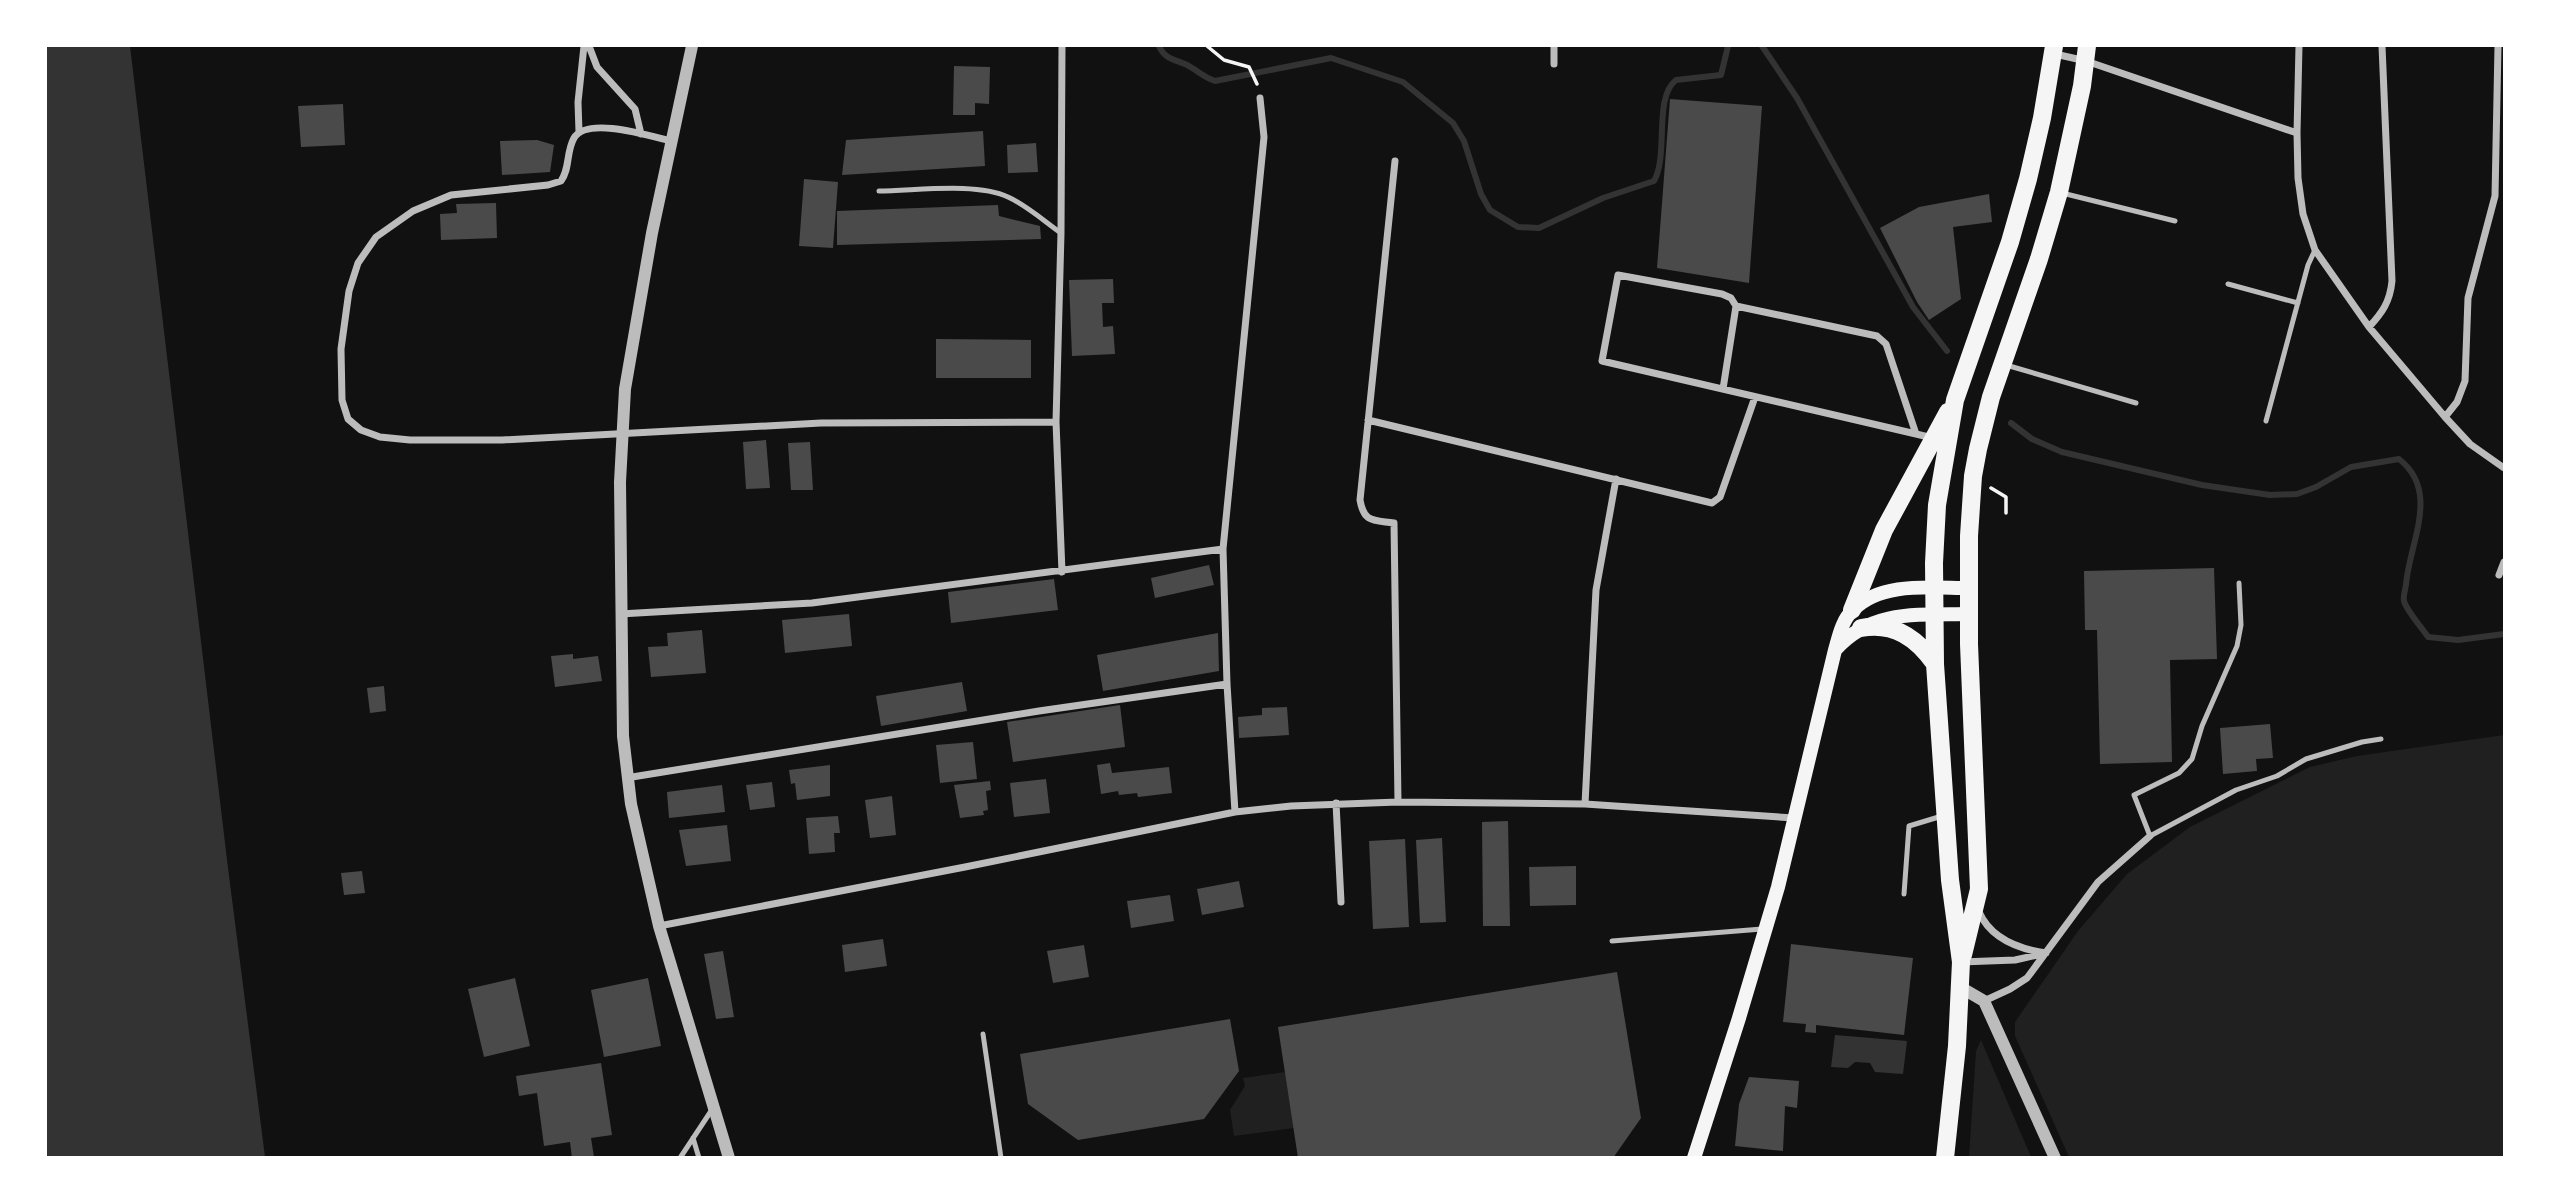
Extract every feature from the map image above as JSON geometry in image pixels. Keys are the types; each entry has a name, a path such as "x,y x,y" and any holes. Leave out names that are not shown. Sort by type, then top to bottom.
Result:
{"main road":[{"path":"1945,1157 1957,1046 1961,962 1945,815 1936,664 1937,505 1955,400 2006,254 2028,179 2054,50"},
{"path":"1961,962 1976,907 1979,866 1969,614 1969,536 1973,476 1984,422 2059,192 2078,108 2086,53"},
{"path":"1694,1157 1765,929 1843,623 1852,610 1925,436 1955,400"},
{"path":"1852,610 1868,599 1888,591 1969,588"},
{"path":"1835,650 1861,628 1882,618 1969,614"},
{"path":"1861,628 1886,627 1900,632 1912,638 1936,664"}],"street":[{"path":"586,46 578,102 579,132 573,141 565,176 561,181 548,185 451,195 413,211 387,228 370,244 354,271 341,349 342,400 353,426 370,434 395,439 502,439 821,424 1055,422"},
{"path":"586,46 597,67 635,109 641,134"},
{"path":"692,46 634,336 621,434 620,614 623,736 626,778 659,926 729,1157"},
{"path":"1062,46 1061,233 1055,422 1062,572"},
{"path":"1554,46 1554,64"},
{"path":"2299,46 2298,178 2303,214 2315,250 2369,327 2445,417 2470,444 2504,468"},
{"path":"2369,327 2388,303 2392,281 2382,46"},
{"path":"2445,417 2461,393 2466,374 2468,298 2495,196 2501,112 2498,46"},
{"path":"2054,50 2086,53 2297,134"},
{"path":"1235,812 1227,684 1223,549 1264,137 1260,98"},
{"path":"579,132 599,127 671,141"},
{"path":"1395,161 1360,500 1363,514 1373,520 1394,523 1398,802"},
{"path":"1723,389 1736,306 1731,298 1727,295 1618,275 1602,361 1925,436"},
{"path":"1736,306 1882,339 1925,436"},
{"path":"1368,420 1712,503 1716,502 1723,489 1755,397"},
{"path":"1585,804 1596,590 1616,479"},
{"path":"620,614 812,603 1223,549"},
{"path":"2499,575 2504,562"},
{"path":"626,778 1039,710 1227,684"},
{"path":"1336,803 1341,902"},
{"path":"659,926 1235,812 1336,803 1585,804 1794,818"},
{"path":"1984,1001 2026,978 2098,882 2150,836"},
{"path":"1976,907 1990,930 2008,943 2026,950 2046,953"},
{"path":"1961,962 2015,960 2046,953"},
{"path":"1960,987 1984,1001 2055,1157"}],"lane":[{"path":"879,191 975,189 997,192 1061,233"},
{"path":"2059,192 2175,221"},
{"path":"2266,421 2308,265 2315,250"},
{"path":"2228,284 2298,303"},
{"path":"2003,364 2136,403"},
{"path":"2239,583 2241,625 2237,646 2202,726 2192,759 2179,773 2134,795 2150,836 2235,790 2277,776 2306,759 2381,739"},
{"path":"1903,894 1909,826 1945,815"},
{"path":"1612,941 1765,929"},
{"path":"983,1034 1001,1157"},
{"path":"680,1157 713,1108"},
{"path":"692,1138 699,1157"}],"path":[{"path":"1207,46 1224,60 1244,64 1252,69 1256,83"},
{"path":"1973,476 2006,497 2006,513"}],"shaded area":[{"path":"46,46 130,46 265,1157 46,1157"},
{"path":"2504,735 2504,1157 2069,1157 2015,1036 2015,1022 2078,931 2127,874 2190,827 2310,767 2357,756"},
{"path":"1835,1035 1907,1041 1903,1074 1875,1072 1870,1063 1855,1062 1848,1068 1831,1067"},
{"path":"1981,1040 2031,1157 1969,1157 1976,1051"},
{"path":"1285,1072 1294,1128 1234,1136 1230,1110 1245,1086 1243,1078"}],"building":[{"path":"954,66 990,67 989,104 975,103 975,115 953,115"},
{"path":"1670,99 1762,106 1749,283 1657,268"},
{"path":"343,104 345,145 301,147 298,106"},
{"path":"983,131 985,166 842,175 846,140"},
{"path":"537,140 554,145 550,172 502,175 500,141"},
{"path":"1036,143 1038,172 1008,173 1007,145"},
{"path":"804,179 838,182 833,248 799,246"},
{"path":"1989,194 1992,222 1953,227 1961,299 1929,320 1917,302 1880,228 1919,207"},
{"path":"496,203 497,238 441,240 440,214 457,213 456,204"},
{"path":"998,205 999,216 1040,226 1041,239 837,245 837,211"},
{"path":"1113,279 1114,303 1102,303 1103,327 1113,326 1115,354 1072,356 1069,280"},
{"path":"936,339 1031,340 1031,378 936,378"},
{"path":"766,440 770,488 746,489 743,442"},
{"path":"810,442 813,490 791,490 788,443"},
{"path":"1209,565 1214,585 1155,598 1151,578"},
{"path":"2214,568 2217,659 2170,660 2172,762 2100,764 2097,630 2085,630 2084,571"},
{"path":"1054,579 1058,610 951,623 948,592"},
{"path":"849,614 852,646 785,653 782,620"},
{"path":"702,630 706,673 651,677 648,647 668,646 667,633"},
{"path":"1218,633 1219,671 1103,691 1097,655"},
{"path":"573,654 573,659 598,656 602,681 555,687 551,656"},
{"path":"962,682 967,711 881,726 876,696"},
{"path":"384,686 386,711 370,713 367,688"},
{"path":"1120,705 1125,747 1013,762 1007,722"},
{"path":"1287,707 1289,735 1239,738 1238,717 1262,715 1262,708"},
{"path":"2270,724 2273,758 2256,759 2257,771 2223,774 2220,728"},
{"path":"973,742 977,779 940,783 936,745"},
{"path":"1110,763 1112,773 1169,767 1172,793 1138,797 1137,793 1119,795 1118,791 1101,794 1097,765"},
{"path":"830,765 830,796 797,800 795,783 791,784 789,770"},
{"path":"1046,779 1050,813 1014,817 1010,783"},
{"path":"990,781 991,790 986,791 988,810 983,811 984,815 960,818 954,785"},
{"path":"772,782 775,807 750,810 746,785"},
{"path":"722,785 725,812 669,818 667,792"},
{"path":"892,796 896,835 870,838 865,800"},
{"path":"838,816 840,833 834,833 835,852 809,854 806,818"},
{"path":"1508,821 1510,926 1483,926 1482,822"},
{"path":"727,825 731,861 686,866 679,830"},
{"path":"1442,838 1446,922 1420,923 1416,840"},
{"path":"1405,839 1409,927 1373,929 1369,841"},
{"path":"1576,866 1576,905 1530,906 1529,867"},
{"path":"362,871 365,893 344,895 341,873"},
{"path":"1239,881 1244,907 1202,915 1197,889"},
{"path":"1170,895 1174,921 1131,928 1127,901"},
{"path":"883,939 887,966 845,972 842,945"},
{"path":"1791,944 1913,958 1904,1035 1816,1025 1816,1033 1805,1032 1806,1024 1783,1022"},
{"path":"1084,945 1089,977 1053,983 1047,951"},
{"path":"723,951 734,1017 716,1019 704,954"},
{"path":"1617,972 1641,1118 1613,1158 1298,1158 1278,1027"},
{"path":"515,978 530,1046 484,1057 468,989"},
{"path":"648,978 661,1046 604,1057 591,990"},
{"path":"1230,1019 1239,1071 1204,1119 1078,1140 1028,1104 1020,1054"},
{"path":"601,1063 612,1135 591,1138 594,1157 590,1158 572,1158 570,1142 544,1146 537,1093 519,1096 516,1076"},
{"path":"1749,1077 1799,1081 1797,1108 1785,1106 1783,1151 1735,1146 1739,1104"}],"waterway":[{"path":"1159,46 1170,58 1215,81 1331,58 1403,82 1453,123 1464,141 1481,194 1490,210 1518,227 1539,228 1603,198 1654,181 1661,157 1663,113 1669,88 1676,80 1721,75 1728,46"},
{"path":"1762,46 1797,98 1913,307 1947,351"},
{"path":"2011,423 2032,439 2062,452 2202,485 2270,495 2297,494 2316,487 2351,467 2399,459 2411,472 2418,487 2420,502 2404,595 2408,609 2428,637 2458,640 2504,634"}]}
